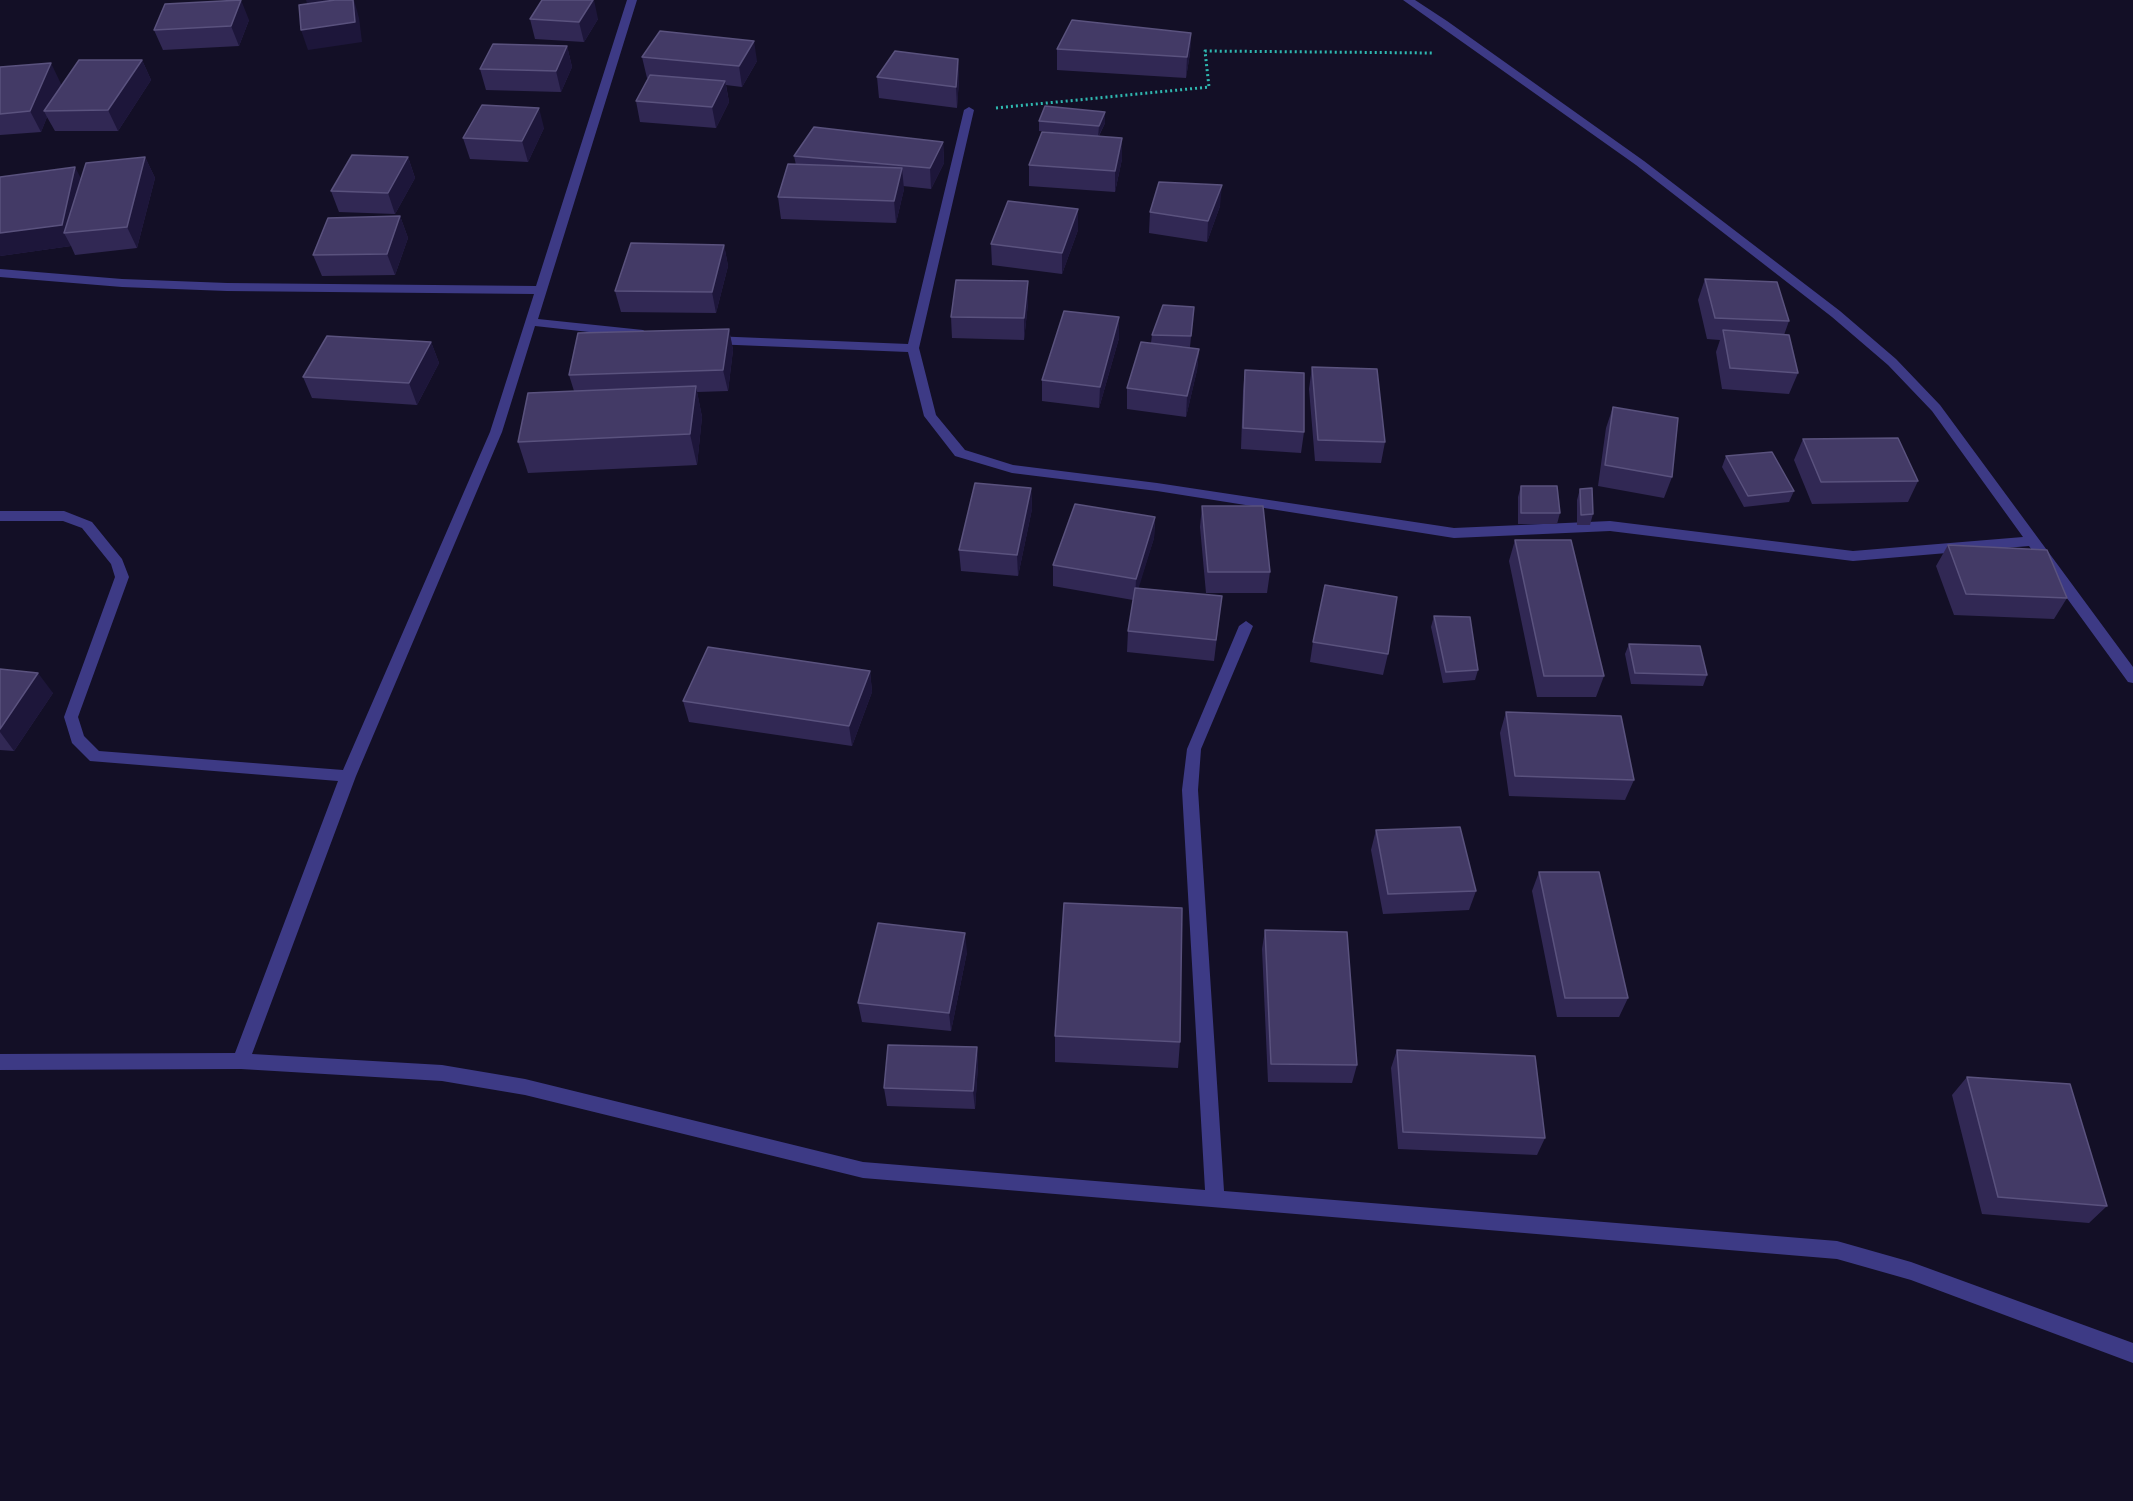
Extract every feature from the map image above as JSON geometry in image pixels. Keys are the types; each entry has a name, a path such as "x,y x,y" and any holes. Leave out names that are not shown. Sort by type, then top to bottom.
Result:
{"street":[{"path":"241,1061 348,776 496,432 632,0"},
{"path":"1408,0 1640,163 1836,314 1892,362 1935,408 2133,678"},
{"path":"969,110 913,348 930,416 960,453 1012,469 1157,487 1454,533 1610,526 1852,556 2033,541"},
{"path":"0,273 26,273 120,283 331,290 541,290"},
{"path":"531,322 654,335"},
{"path":"699,339 913,348"},
{"path":"0,516 64,516 87,525 117,562 122,577 71,717 77,739 95,757 348,776"},
{"path":"1215,1199 1190,790 1194,749 1246,626"},
{"path":"0,1062 241,1061 442,1073 525,1088 863,1170 1837,1250 1911,1271 2133,1353"}],"path":[{"path":"969,110 1209,87 1205,51 1486,53"}],"building":[{"path":"241,0 231,26 154,30 165,4"},
{"path":"353,0 355,22 301,30 299,5"},
{"path":"542,0 593,0 579,22 530,19"},
{"path":"1072,20 1191,33 1187,57 1057,49"},
{"path":"660,31 754,41 739,66 642,57"},
{"path":"493,44 567,46 556,71 480,69"},
{"path":"895,51 958,59 956,87 877,77"},
{"path":"79,60 142,60 108,110 44,111"},
{"path":"51,63 30,111 0,114 0,67"},
{"path":"650,75 725,81 712,107 636,101"},
{"path":"482,105 539,108 522,141 463,138"},
{"path":"1045,106 1105,112 1099,126 1039,121"},
{"path":"814,127 943,142 930,168 794,156"},
{"path":"1042,132 1122,138 1115,171 1029,165"},
{"path":"352,155 408,157 388,193 331,191"},
{"path":"145,157 127,227 64,233 86,163"},
{"path":"788,164 902,168 894,201 778,197"},
{"path":"75,167 62,225 0,233 0,177"},
{"path":"1159,182 1222,185 1208,221 1150,212"},
{"path":"1008,201 1078,209 1062,253 991,244"},
{"path":"400,216 387,254 313,255 328,218"},
{"path":"631,243 724,245 712,292 615,291"},
{"path":"1705,279 1777,282 1789,321 1715,318"},
{"path":"956,280 1028,281 1024,318 951,317"},
{"path":"1163,305 1194,307 1191,336 1152,335"},
{"path":"1064,311 1119,317 1100,387 1042,380"},
{"path":"729,329 723,370 569,375 578,333"},
{"path":"1723,330 1789,335 1798,373 1730,368"},
{"path":"327,336 431,342 409,383 303,377"},
{"path":"1141,342 1199,349 1187,396 1127,388"},
{"path":"1312,367 1377,369 1385,442 1318,440"},
{"path":"1245,370 1304,373 1304,432 1243,428"},
{"path":"696,386 690,434 518,442 528,393"},
{"path":"1613,407 1678,418 1672,477 1605,465"},
{"path":"1898,438 1918,481 1821,482 1803,439"},
{"path":"1772,452 1794,491 1748,496 1726,456"},
{"path":"975,483 1031,488 1017,555 959,550"},
{"path":"1521,486 1557,486 1560,513 1521,513"},
{"path":"1592,488 1593,514 1581,515 1580,489"},
{"path":"1075,504 1155,517 1136,579 1053,565"},
{"path":"1202,506 1263,506 1270,572 1208,572"},
{"path":"1515,540 1571,540 1604,676 1544,676"},
{"path":"1948,545 2047,550 2067,598 1966,594"},
{"path":"1325,585 1397,597 1388,654 1313,642"},
{"path":"1135,588 1222,596 1216,640 1128,631"},
{"path":"1434,616 1470,617 1478,670 1446,672"},
{"path":"1629,644 1700,646 1707,675 1635,673"},
{"path":"708,647 870,671 849,726 683,701"},
{"path":"0,669 38,673 0,729"},
{"path":"1506,712 1621,716 1634,780 1515,776"},
{"path":"1460,827 1476,891 1388,894 1376,830"},
{"path":"1539,872 1599,872 1628,998 1565,998"},
{"path":"1064,903 1182,908 1180,1042 1055,1036"},
{"path":"878,923 965,933 949,1013 858,1003"},
{"path":"1265,930 1347,932 1357,1065 1271,1064"},
{"path":"888,1045 977,1047 973,1091 884,1088"},
{"path":"1397,1050 1535,1056 1545,1138 1403,1132"},
{"path":"1967,1077 2070,1084 2107,1206 1998,1197"}]}
